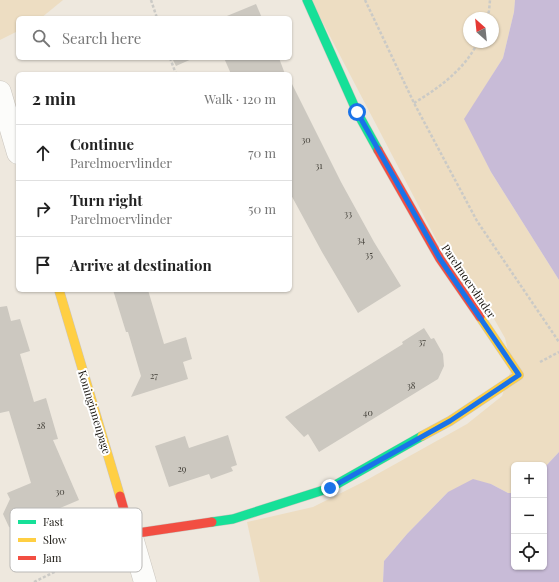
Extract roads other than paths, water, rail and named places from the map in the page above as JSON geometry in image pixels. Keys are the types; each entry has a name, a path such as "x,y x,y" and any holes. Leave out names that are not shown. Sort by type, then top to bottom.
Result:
{"street":[{"name":"Parelmoervlinder","path":"142,532 233,520 330,488 450,421 519,375 440,259 357,112 307,0"},
{"path":"0,92 16,145"},
{"name":"Koninginnenpage","path":"60,292 123,508"},
{"name":"Koninginnenpage","path":"142,569 146,582"}]}
